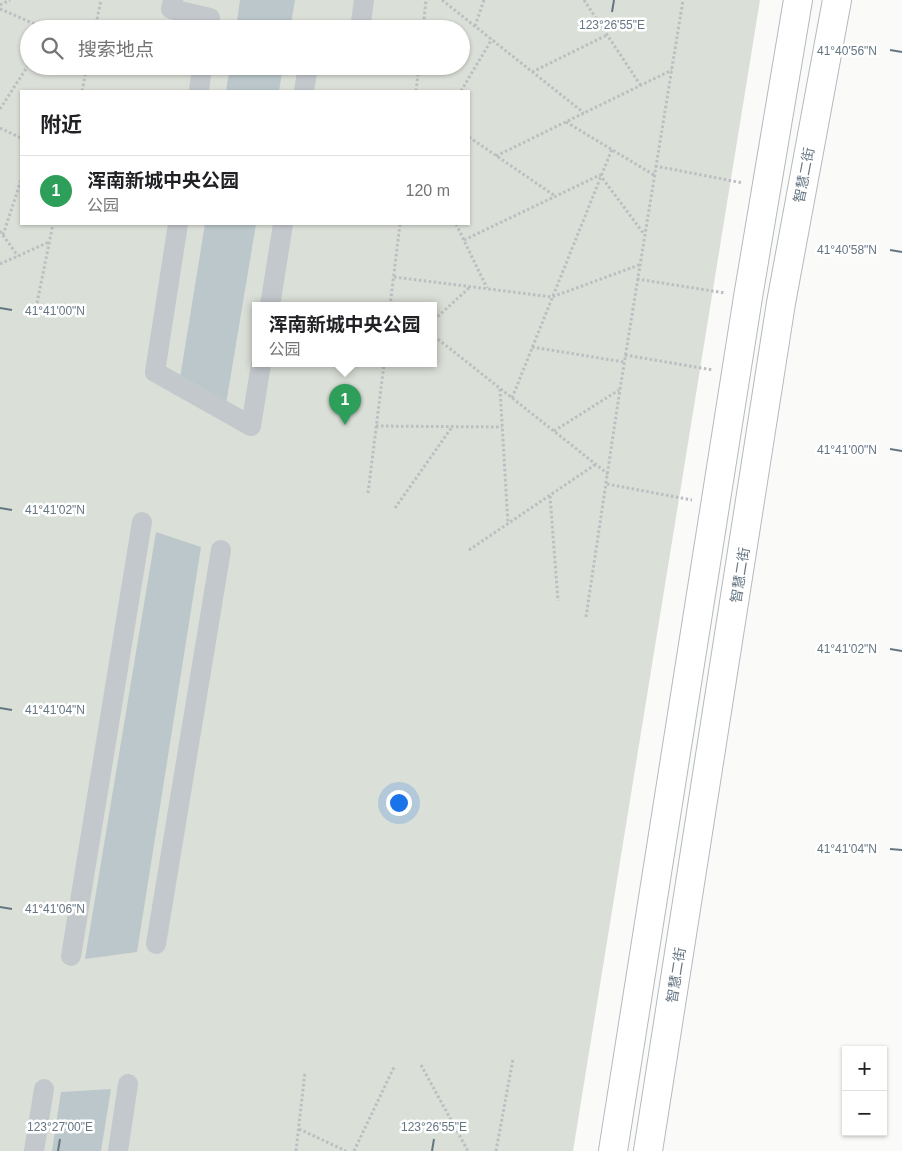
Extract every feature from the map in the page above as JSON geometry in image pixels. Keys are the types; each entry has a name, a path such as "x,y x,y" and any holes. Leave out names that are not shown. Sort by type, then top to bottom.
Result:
{"main road":[{"path":"613,1151 748,297 798,0"},
{"name":"智慧二街","path":"648,1151 780,312 837,0"}],"street":[{"path":"173,0 171,8 210,18 210,20"},
{"path":"361,20 364,0"},
{"path":"199,90 201,75"},
{"path":"304,90 307,75"},
{"path":"178,225 155,372 251,426 261,367"},
{"path":"271,302 283,225"},
{"path":"71,956 142,522"},
{"path":"156,944 221,550"},
{"path":"118,1151 128,1084"},
{"path":"34,1151 44,1089"}],"path":[{"path":"0,5 10,0"},
{"path":"97,20 101,0"},
{"path":"424,20 426,0"},
{"path":"442,0 467,20"},
{"path":"475,26 484,0"},
{"path":"584,0 641,86"},
{"path":"586,617 625,354 682,0"},
{"path":"0,9 25,20"},
{"path":"470,22 584,113"},
{"path":"532,72 607,35"},
{"path":"470,75 492,39"},
{"path":"496,156 672,70"},
{"path":"0,109 2,103 21,75"},
{"path":"82,90 85,75"},
{"path":"416,90 418,75"},
{"path":"461,90 470,75"},
{"path":"566,122 654,175"},
{"path":"0,128 20,138"},
{"path":"470,138 556,196"},
{"path":"512,398 612,149"},
{"path":"655,166 766,188"},
{"path":"464,240 600,175"},
{"path":"600,175 644,234"},
{"path":"3,235 20,183"},
{"path":"37,303 54,225"},
{"path":"391,302 400,225"},
{"path":"456,225 487,288"},
{"path":"0,231 18,256"},
{"path":"0,264 50,242"},
{"path":"394,277 552,297 639,266"},
{"path":"637,279 748,297"},
{"path":"437,317 470,286"},
{"path":"437,338 608,474"},
{"path":"532,347 624,362"},
{"path":"625,354 736,374"},
{"path":"368,494 385,367"},
{"path":"500,388 508,524"},
{"path":"554,431 620,389"},
{"path":"376,426 502,427"},
{"path":"395,508 452,427"},
{"path":"469,550 596,464"},
{"path":"607,484 715,504"},
{"path":"550,495 558,601"},
{"path":"496,1151 513,1059"},
{"path":"422,1065 468,1151"},
{"path":"354,1151 394,1066"},
{"path":"296,1151 305,1072"},
{"path":"299,1129 346,1151"}],"shaded area":[{"path":"0,0 760,0 573,1151 0,1151"},
{"path":"240,0 295,0 292,20 237,20"},
{"path":"229,75 282,75 279,90 226,90"},
{"path":"205,225 256,225 225,410 179,384"},
{"path":"156,532 201,547 137,952 85,959"},
{"path":"111,1089 101,1151 52,1151 61,1092"}],"place":[{"name":"浑南新城中央公园","path":"345,425"}]}
